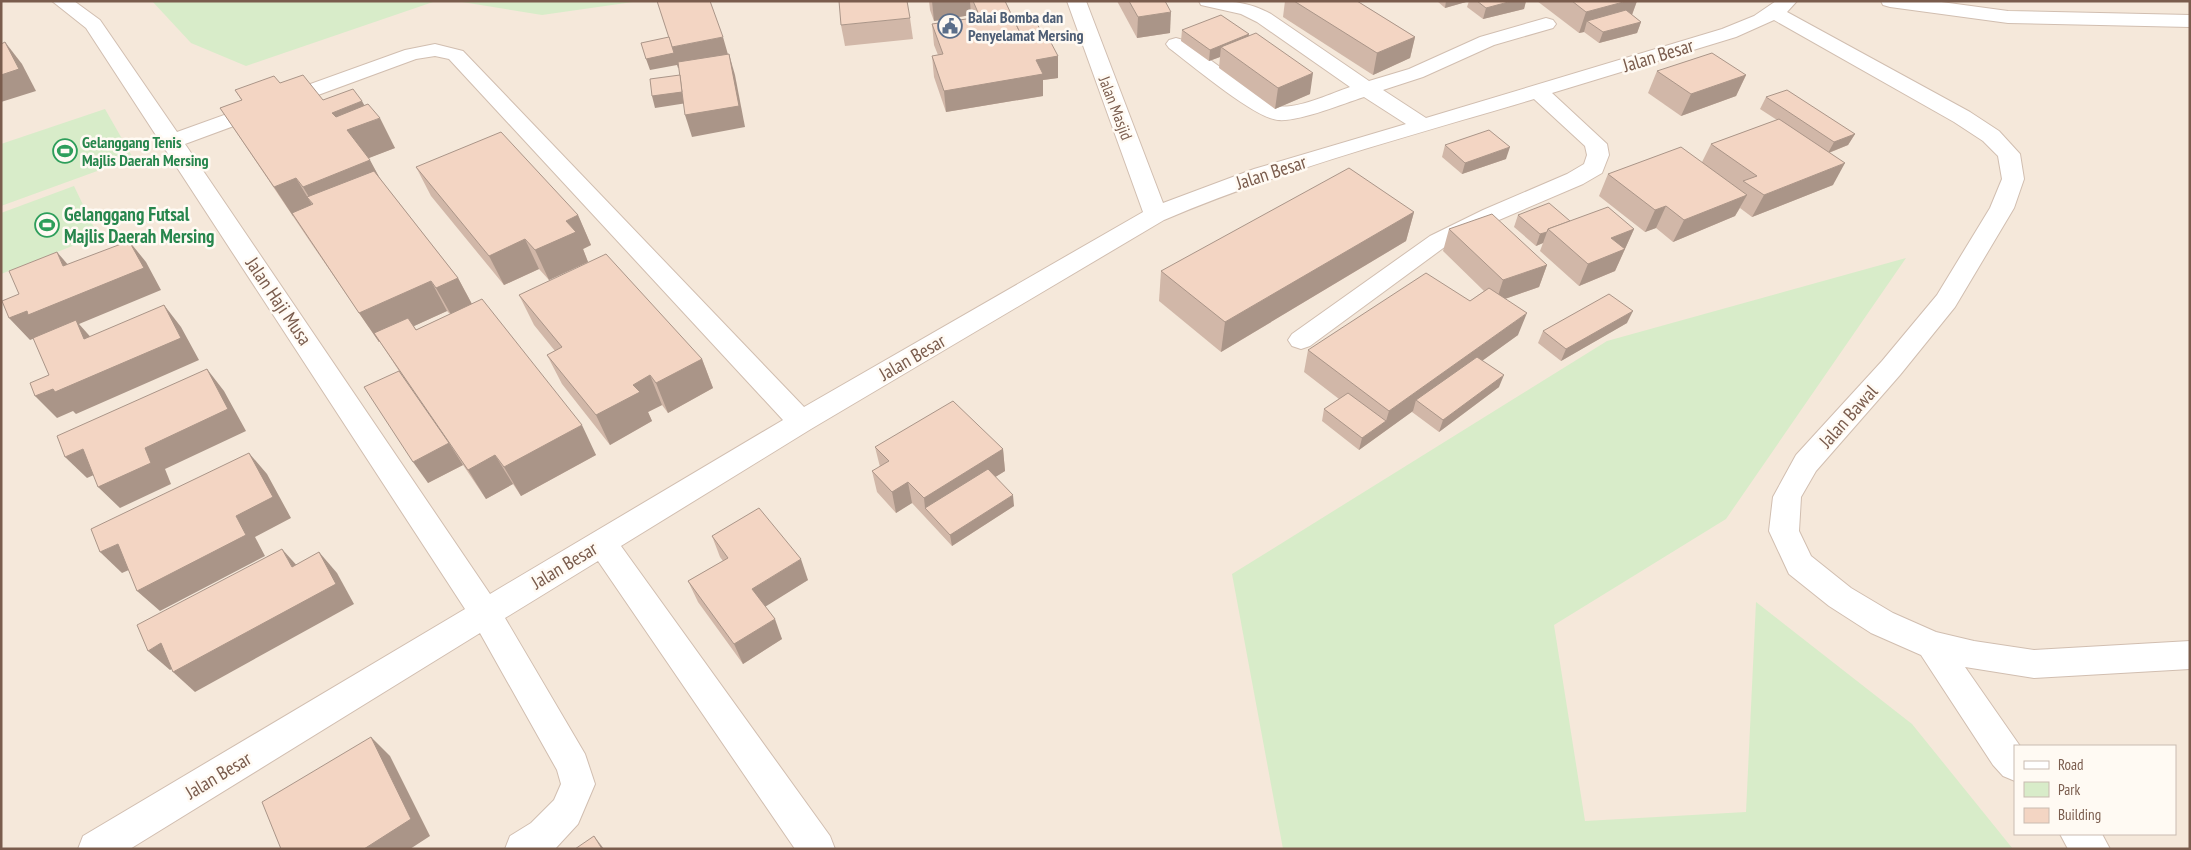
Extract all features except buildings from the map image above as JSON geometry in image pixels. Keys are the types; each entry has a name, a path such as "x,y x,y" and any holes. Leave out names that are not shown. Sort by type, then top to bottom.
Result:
{"street":[{"name":"Jalan Haji Musa","path":"61,1 93,24 172,141 486,612 574,765 578,784 566,812 544,835 524,849"},
{"name":"Jalan Masjid","path":"1076,1 1156,216"},
{"path":"1208,1 1247,9 1423,126"},
{"path":"1890,1 2008,17 2190,21"},
{"path":"2179,1 2190,11"},
{"name":"Jalan Besar","path":"96,849 801,422 1156,216 1206,194 1252,178 1729,33 1755,24 1781,7"},
{"name":"Jalan Bawal","path":"1781,7 1991,136 2009,154 2013,179 2002,208 1946,301 1806,463 1786,497 1784,531 1800,565 1840,597 1882,623 1932,645 1974,655 2034,664 2190,655"},
{"path":"1176,44 1265,109 1279,114 1295,112 1416,73 1487,41 1546,24"},
{"path":"172,141 412,54 435,50 456,55 801,422"},
{"path":"1301,340 1438,241 1594,168 1598,155 1596,144 1538,91"},
{"path":"602,543 817,849"},
{"path":"1932,645 2005,754 2014,764"},
{"path":"2079,835 2092,849"}],"shaded area":[{"path":"1,1 2190,1 2190,849 1,849"}],"green space":[{"path":"152,1 436,1 246,66 191,43"},
{"path":"456,1 640,1 542,15"},
{"name":"Gelanggang Tenis Majlis Daerah Mersing","path":"105,109 133,158 1,206 1,144"},
{"name":"Gelanggang Futsal Majlis Daerah Mersing","path":"74,186 98,236 1,274 1,213"},
{"path":"1906,258 1726,519 1554,625 1585,821 1746,812 1756,602 1912,724 2013,849 1283,849 1232,574 1607,341"}],"place":[{"name":"Balai Bomba dan Penyelamat Mersing","path":"950,26"},
{"name":"Gelanggang Tenis Majlis Daerah Mersing","path":"65,151"},
{"name":"Gelanggang Futsal Majlis Daerah Mersing","path":"47,225"}]}
